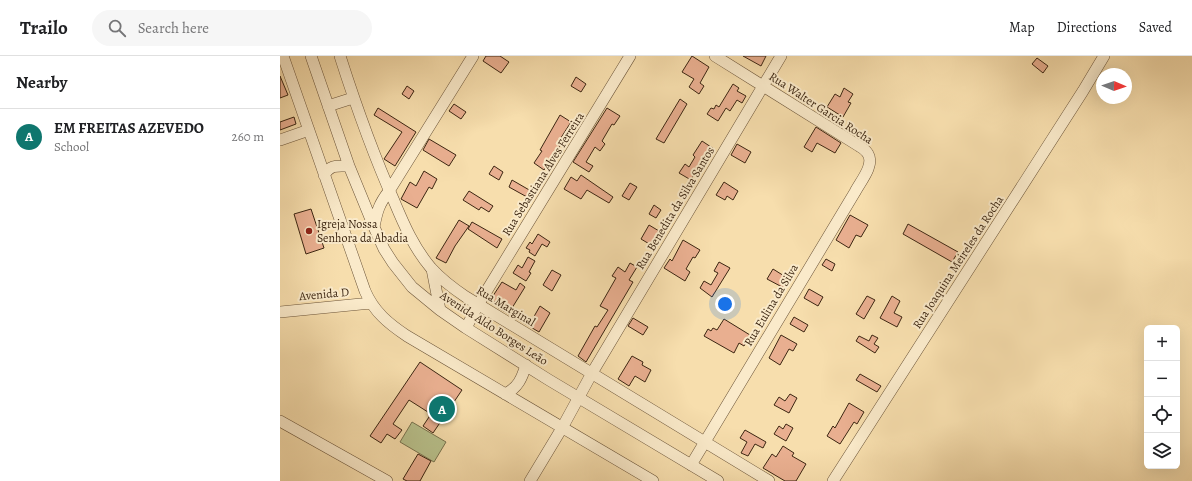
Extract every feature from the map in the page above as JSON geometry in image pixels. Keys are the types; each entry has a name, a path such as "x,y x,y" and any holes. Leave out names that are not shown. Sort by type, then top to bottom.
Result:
{"street":[{"path":"282,56 360,279 371,303 388,323 407,336 653,481"},
{"name":"Rua Marginal","path":"340,56 372,152 408,233 432,269 454,289 478,305 769,481"},
{"path":"374,227 380,203 473,56"},
{"name":"Rua Sebastiana Alves Ferreira","path":"466,328 478,305 630,56"},
{"name":"Rua Walter Garcia Rocha","path":"715,56 859,146 870,158"},
{"name":"Rua Benedita da Silva Santos","path":"530,481 781,56"},
{"name":"Rua Joaquina Meireles da Rocha","path":"833,481 1104,56"},
{"name":"Avenida Aldo Borges Leão","path":"314,58 328,106 374,227 384,249 412,287 440,310 466,328 718,481"},
{"path":"328,106 353,98"},
{"path":"280,140 309,130"},
{"name":"Rua Eulina da Silva","path":"691,465 855,192 867,170 870,158"},
{"path":"324,175 328,169 332,167 350,166"},
{"path":"432,269 440,310"},
{"name":"Avenida D","path":"280,312 371,303"},
{"path":"505,394 513,390 518,385 526,365"},
{"path":"280,414 285,423 387,481"}],"green space":[{"path":"412,422 446,442 434,462 400,442"}],"building":[{"path":"486,56 500,56 509,62 501,73 483,61"},
{"path":"692,56 709,67 700,83 704,86 699,94 689,87 694,79 682,72"},
{"path":"743,56 766,56 761,66"},
{"path":"1037,58 1048,66 1043,73 1032,64"},
{"path":"280,76 288,95 280,98"},
{"path":"576,77 586,84 581,92 571,86"},
{"path":"733,84 739,88 737,91 746,96 742,103 737,100 730,111 726,108 718,121 707,114 711,108 714,109 716,105 719,107"},
{"path":"407,86 414,91 409,99 402,94"},
{"path":"844,88 853,94 848,102 851,103 843,117 827,107 835,94 840,97"},
{"path":"680,99 687,104 664,143 656,139"},
{"path":"454,104 466,112 461,119 449,111"},
{"path":"378,108 416,132 395,166 384,159 402,132 374,115"},
{"path":"607,108 620,116 614,125 612,124 602,141 605,144 600,151 595,147 586,162 593,166 589,172 573,162"},
{"path":"560,115 571,122 557,144 560,146 544,170 534,163 542,151 540,150"},
{"path":"294,117 296,124 280,130 280,122"},
{"path":"816,127 841,143 835,153 817,143 812,152 804,147"},
{"path":"429,139 456,155 449,166 423,150"},
{"path":"702,141 714,149 706,164 701,161 691,180 679,173 685,164 689,167 695,157 693,155"},
{"path":"737,144 751,152 745,163 731,155"},
{"path":"494,166 503,172 499,180 489,174"},
{"path":"424,171 437,179 432,189 429,187 417,208 401,199 410,182 416,186"},
{"path":"581,175 613,197 609,203 587,190 581,199 564,189 571,177 577,181"},
{"path":"512,180 531,191 527,197 509,187"},
{"path":"724,182 738,191 733,200 727,196 725,200 716,195"},
{"path":"630,183 637,187 629,200 622,196"},
{"path":"469,191 493,206 489,212 481,207 479,210 463,200"},
{"path":"654,205 661,210 656,218 649,214"},
{"name":"Igreja Nossa Senhora da Abadia","path":"311,209 324,248 306,254 294,214"},
{"path":"850,215 868,225 861,237 856,235 849,248 836,240"},
{"path":"459,220 469,226 455,246 446,263 436,258"},
{"path":"472,222 502,239 497,248 468,229"},
{"path":"908,224 958,252 952,262 903,234"},
{"path":"649,225 664,234 656,248 641,239"},
{"path":"538,234 550,242 547,247 542,244 535,256 526,248 530,242 532,244"},
{"path":"683,240 700,250 695,258 693,257 686,269 690,272 685,281 664,268 670,259 672,261"},
{"path":"528,257 535,261 529,272 531,273 526,281 513,273 518,265 522,268"},
{"path":"826,259 835,264 832,271 822,265"},
{"path":"719,262 730,268 712,297 700,288 704,281 711,285 718,273 714,271"},
{"path":"630,263 637,267 629,280 633,282 586,362 578,356 595,326 597,327 608,310 600,306 616,278 612,276 618,267 625,272"},
{"path":"773,269 789,279 784,288 767,279"},
{"path":"552,270 561,275 552,291 543,285"},
{"path":"502,282 516,290 520,283 525,287 512,308 532,320 540,306 550,313 539,332 497,307 498,304 491,299"},
{"path":"809,289 823,297 818,306 804,298"},
{"path":"867,296 875,300 864,319 856,314"},
{"path":"892,296 900,301 894,313 902,317 897,327 880,318"},
{"path":"794,317 808,325 804,332 790,324"},
{"path":"633,318 648,327 643,335 628,326"},
{"path":"724,319 750,335 744,346 739,343 734,353 704,336 708,329 711,331 713,328 717,330"},
{"path":"781,335 797,344 793,351 789,349 780,365 769,358"},
{"path":"872,335 878,338 874,344 879,347 875,353 856,341 859,336 869,341"},
{"path":"632,356 643,362 642,365 651,370 645,382 635,376 629,386 618,379"},
{"path":"420,362 462,390 433,433 423,426 431,414 409,400 393,424 402,430 395,439 387,434 381,443 370,436"},
{"path":"860,374 881,386 877,392 856,380"},
{"path":"790,394 797,398 789,413 774,405 779,397 785,401"},
{"path":"849,403 864,412 857,424 854,422 840,444 827,436 833,426 835,428"},
{"path":"786,424 793,428 786,441 774,434 779,426 783,429"},
{"path":"745,430 766,442 763,448 755,444 748,456 741,453 747,442 740,438"},
{"path":"783,446 794,453 792,456 806,464 796,481 785,481 763,468 772,454 776,457"},
{"path":"418,454 431,461 420,481 407,481 403,479"}],"place":[{"name":"Igreja Nossa Senhora da Abadia","path":"309,231"},
{"name":"EM FREITAS AZEVEDO","path":"442,409"}]}
